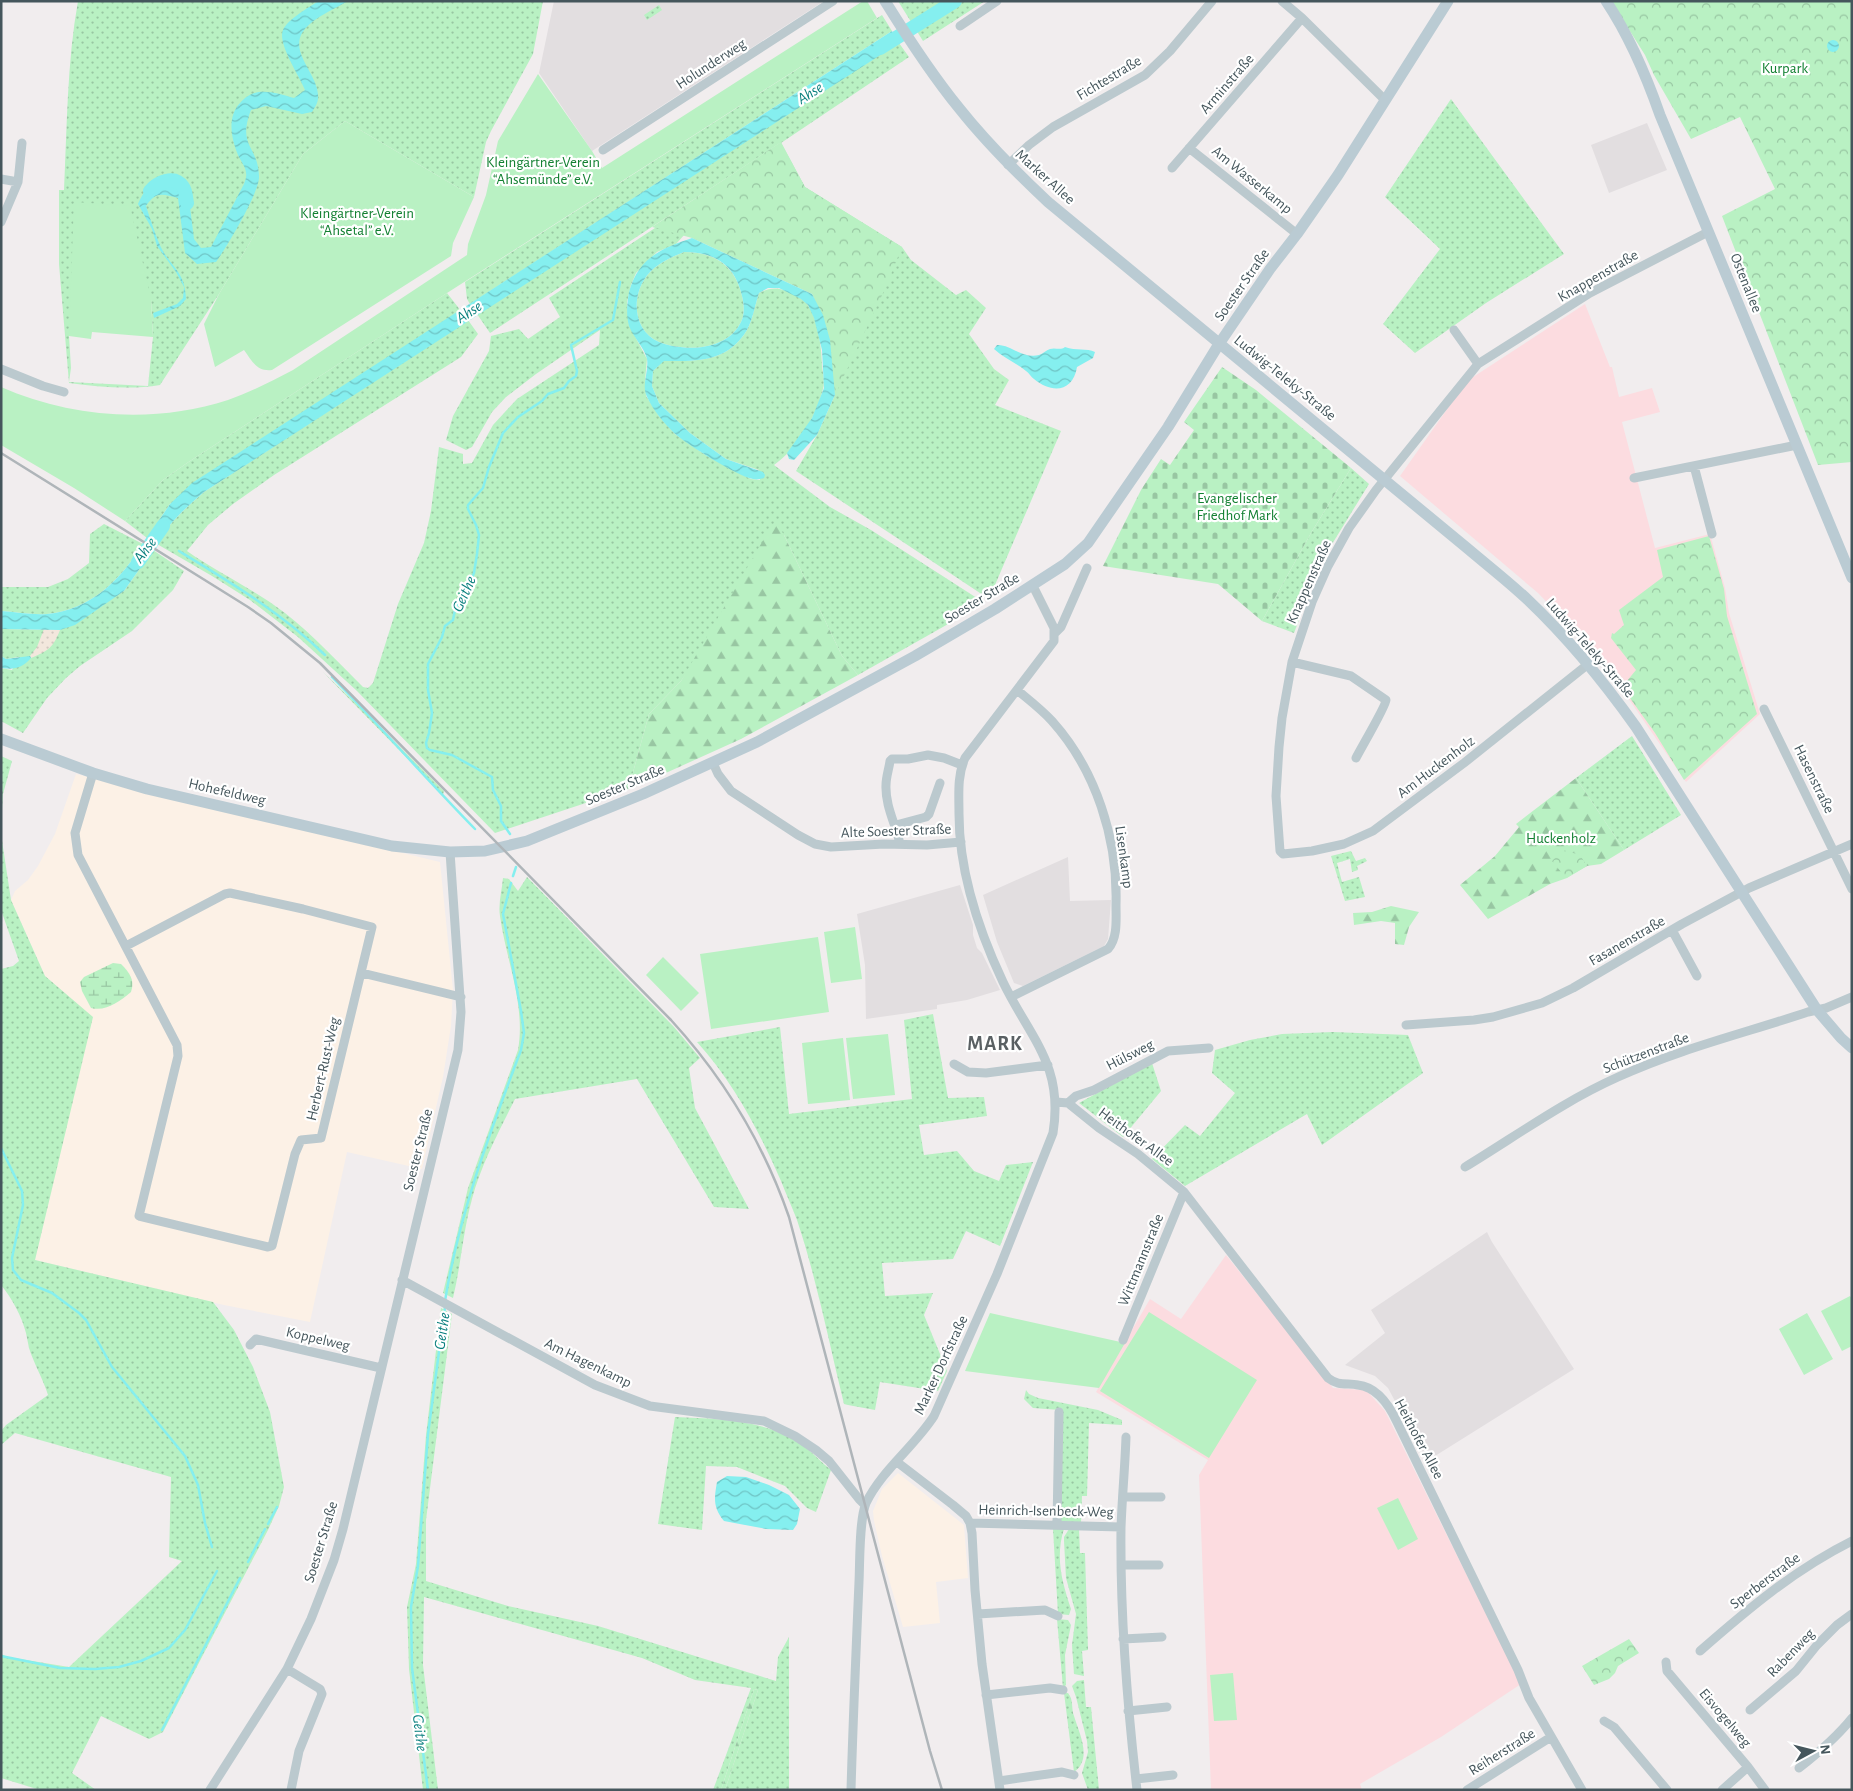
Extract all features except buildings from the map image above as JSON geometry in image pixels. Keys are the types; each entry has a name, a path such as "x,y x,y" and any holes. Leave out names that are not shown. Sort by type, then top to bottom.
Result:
{"main road":[{"name":"Marker Allee","path":"885,1 913,45 958,108 1008,165 1048,202 1219,344"},
{"name":"Soester Straße","path":"450,852 485,851 527,841 713,763 798,722 915,656 1033,586 1065,564 1088,543 1168,427 1219,344 1338,175 1448,1"},
{"name":"Ostenallee","path":"1606,1 1638,57 1708,232 1852,578"},
{"name":"Ludwig-Teleky-Straße","path":"1219,344 1527,599 1551,624 1611,692 1743,892 1817,1010 1852,1048"},
{"name":"Hohefeldweg","path":"1,739 93,773 147,788 376,843 411,849 450,852"}],"street":[{"name":"Holunderweg","path":"603,150 833,1"},
{"path":"960,26 997,1"},
{"name":"Fichtestraße","path":"1008,165 1053,126 1145,75 1170,51 1212,1"},
{"path":"1282,1 1302,18 1385,100"},
{"name":"Arminstraße","path":"1172,168 1302,18"},
{"path":"1,222 18,182 22,143"},
{"name":"Am Wasserkamp","path":"1189,148 1297,234"},
{"path":"1,179 18,182"},
{"name":"Knappenstraße","path":"1283,854 1279,847 1276,796 1282,718 1292,662 1312,602 1328,566 1349,528 1478,364 1590,293 1708,232"},
{"path":"1454,330 1478,364"},
{"path":"1,369 43,386 64,392"},
{"path":"1634,478 1797,445"},
{"path":"1694,466 1712,534"},
{"name":"Alte Soester Straße","path":"713,763 718,774 732,791 798,835 815,844 831,847 900,844 927,845 961,842 959,828 959,785 965,758 1054,641 1055,633 1061,627 1087,568"},
{"path":"1033,586 1055,633"},
{"path":"1292,662 1351,676 1386,700 1386,705 1376,719 1356,758"},
{"name":"Am Huckenholz","path":"1283,854 1312,851 1344,844 1373,831 1464,763 1587,665"},
{"name":"Lisenkamp","path":"1011,997 1108,949 1113,942 1115,932 1116,900 1115,869 1109,835 1095,788 1085,766 1066,737 1051,720 1017,690"},
{"name":"Hasenstraße","path":"1764,709 1852,888"},
{"path":"900,844 886,796 887,778 892,760 928,755 944,758 962,765"},
{"name":"Herbert-Rust-Weg","path":"93,773 75,833 75,844 82,863 177,1045 172,1084 139,1216 268,1247 272,1246 295,1154 301,1140 321,1138 372,927 303,909 225,894 126,946"},
{"path":"896,826 926,817 929,814 940,783"},
{"name":"Marker Dorfstraße","path":"851,1790 859,1583 865,1505 874,1488 926,1428 950,1383 997,1274 1053,1133 1056,1102 1048,1065 1011,997 982,931 968,881 961,842"},
{"name":"Fasanenstraße","path":"1406,1025 1488,1018 1542,1003 1573,988 1672,930 1743,892 1788,870 1852,844"},
{"name":"Soester Straße","path":"210,1790 287,1669 311,1619 334,1560 343,1528 458,1050 461,1028 461,997 450,852"},
{"path":"1672,930 1697,976"},
{"path":"362,973 461,997"},
{"name":"Schützenstraße","path":"1465,1167 1574,1099 1628,1072 1667,1057 1826,1008 1852,997"},
{"name":"Hülsweg","path":"1068,1103 1076,1096 1094,1090 1168,1051 1209,1048"},
{"path":"954,1064 968,1072 986,1073 1048,1065"},
{"path":"1056,1102 1068,1103"},
{"name":"Heithofer Allee","path":"1068,1103 1099,1128 1138,1154 1184,1192 1328,1378 1334,1383 1364,1386 1376,1392 1384,1400 1396,1418 1518,1670 1529,1698 1582,1790"},
{"name":"Wittmannstraße","path":"1123,1340 1184,1192"},
{"name":"Am Hagenkamp","path":"402,1280 587,1381 622,1396 650,1406 764,1421 795,1436 829,1461 858,1499 865,1505"},
{"name":"Koppelweg","path":"250,1345 256,1339 381,1368"},
{"path":"1057,1525 1059,1412"},
{"path":"1126,1437 1122,1527 1123,1639 1128,1711 1137,1790"},
{"path":"896,1462 953,1505 966,1516 970,1523 986,1696 999,1785 1062,1772 1074,1775"},
{"path":"1124,1497 1161,1498"},
{"name":"Heinrich-Isenbeck-Weg","path":"970,1523 1122,1527"},
{"name":"Sperberstraße","path":"1700,1652 1765,1595 1794,1574 1852,1541"},
{"path":"1122,1565 1159,1565"},
{"path":"978,1614 1045,1610 1058,1616"},
{"name":"Rabenweg","path":"1750,1710 1796,1671 1830,1632 1852,1614"},
{"path":"1123,1639 1162,1637"},
{"name":"Eisvogelweg","path":"1666,1662 1668,1671 1765,1790"},
{"path":"287,1669 320,1689 322,1694 299,1751 291,1790"},
{"path":"986,1696 1050,1688 1064,1690"},
{"path":"1128,1711 1167,1707"},
{"path":"1799,1768 1822,1750 1852,1718"},
{"path":"1604,1721 1614,1727 1667,1790"},
{"name":"Reiherstraße","path":"1467,1790 1551,1737"},
{"path":"1722,1790 1748,1767"},
{"path":"1136,1779 1173,1775"}],"shaded area":[{"path":"554,1 824,1 592,151 539,73"},
{"path":"1647,123 1667,170 1609,193 1591,145"},
{"path":"1585,304 1610,367 1612,367 1619,397 1652,388 1660,412 1622,422 1655,548 1710,534 1725,588 1729,613 1760,714 1686,782 1626,695 1592,654 1588,646 1562,618 1538,593 1400,476 1467,381"},
{"path":"76,774 440,862 453,990 451,1026 443,1077 422,1169 347,1152 310,1322 224,1305 35,1260 92,1017 45,976 11,900 15,891 28,880 38,866 55,834"},
{"path":"1068,857 1070,901 1111,900 1108,939 1104,946 1023,986 1014,983 997,942 983,895"},
{"path":"960,885 973,925 973,935 977,948 982,953 1000,990 967,1000 937,1005 937,1009 866,1019 865,965 857,914"},
{"path":"1487,1232 1574,1369 1427,1461 1388,1388 1375,1376 1345,1365 1385,1333 1371,1310"},
{"path":"1226,1255 1333,1388 1366,1390 1385,1411 1521,1684 1441,1737 1360,1784 1362,1790 1211,1790 1199,1475 1208,1460 1096,1392 1150,1299 1181,1319"},
{"path":"898,1473 964,1525 968,1578 936,1582 940,1623 903,1627 882,1556 873,1511 882,1489"}],"green space":[{"path":"78,1 543,1 533,54 486,142 474,197 345,121 303,154 219,294 160,385 127,388 69,383 59,264 59,190 64,190 68,95 74,24","holes":["151,299 153,337 148,386 69,382 71,368 69,336"]},
{"name":"Kleingärtner-Verein “Ahsemünde” e.V.","path":"863,1 867,1 877,18 447,293 187,463 163,480 125,521 1,445 1,387 56,405 113,414 142,415 200,408 253,390 293,370 467,255 468,244 486,195 498,141 538,74 602,168"},
{"path":"898,1 985,1 923,41"},
{"name":"Kurpark","path":"1611,1 1852,1 1852,462 1818,465 1722,216 1775,189 1740,117 1691,139 1654,75 1645,55"},
{"path":"659,5 662,10 647,20 644,15"},
{"path":"882,15 892,31 470,304 467,299 465,282"},
{"path":"899,43 909,57 781,143 805,187 902,247 911,260 956,295 966,290 986,308 969,334 994,369 1009,380 995,405 1061,431 989,599 796,471 817,435 835,395 780,143 490,333 477,314 721,154"},
{"path":"1451,99 1564,254 1486,303 1415,353 1383,324 1440,249 1385,197"},
{"name":"Kleingärtner-Verein “Ahsetal” e.V.","path":"345,121 474,197 453,243 451,256 272,370 262,369 252,362 244,350 215,367 204,324 219,294 303,154"},
{"path":"781,142 805,187 902,247 884,291 835,395 830,340 823,315 812,294 692,238 652,227"},
{"path":"764,156 705,212 676,244 657,252 636,273 627,302 629,325 647,359 646,396 659,416 675,434 704,454 751,479 760,480 759,470 726,459 690,433 659,403 652,386 653,371 663,361 699,360 710,358 730,349 747,330 759,293 771,289 779,289 800,298 811,310 817,325 824,386 816,410 804,432 790,450 774,465 830,507 871,530 980,600 980,606 858,675 842,656 784,535 681,681 649,714 632,776 637,786 495,833 357,691 298,637 250,600 157,544 172,522 204,492 468,320 478,334 461,357 274,475 233,504 208,525 187,551 261,596 285,613 315,639 363,687 368,688 373,683 398,604 424,543 431,511 439,447 463,454 463,464 472,463 493,425 517,399 599,345 600,330 506,397 492,412 472,447 466,450 446,440 453,416 489,351 491,336 519,329 528,339 560,317 549,298"},
{"path":"74,202 130,206 151,299 153,337 92,332 91,339 69,336"},
{"path":"684,252 705,255 722,262 739,285 744,306 741,322 735,332 716,344 693,348 669,345 651,337 640,324 637,297 647,275 667,260"},
{"path":"447,293 461,311 253,445 170,504 147,538 125,521 163,480 187,463"},
{"name":"Evangelischer Friedhof Mark","path":"1222,367 1256,390 1351,468 1311,533 1262,621 1218,584 1103,566 1141,490 1161,459 1170,465 1194,430 1184,422"},
{"path":"1351,468 1369,484 1321,562 1294,633 1262,621 1311,533"},
{"path":"104,524 143,544 125,569 103,591 77,606 63,611 47,614 30,614 1,611 1,587 48,587 68,579 89,563 90,534"},
{"path":"772,525 778,525 784,535 842,656 858,675 741,739 637,786 632,776 649,714 681,681"},
{"path":"1709,536 1724,589 1727,616 1757,714 1684,780 1655,733 1622,687 1636,670 1611,638 1612,633 1614,634 1624,625 1619,610 1663,577 1657,550"},
{"path":"153,550 184,571 173,590 132,631 80,666 66,678 47,698 23,733 1,721 1,668 12,670 19,657 6,659 1,656 1,629 60,630 124,591"},
{"path":"323,672 444,791 443,795"},
{"path":"1632,736 1681,815 1624,850 1576,778"},
{"path":"1,756 12,761 3,794 1,823"},
{"name":"Huckenholz","path":"1576,778 1624,850 1601,864 1587,866 1567,878 1550,884 1488,919 1460,885 1495,856 1519,827 1516,824"},
{"path":"1,834 11,900 45,976 93,1017 35,1260 213,1302 234,1330 253,1367 270,1412 284,1487 279,1506 268,1530 163,1732 149,1739 101,1716 72,1773 96,1790 40,1790 1,1778 1,1654 8,1657 69,1667 182,1561 169,1557 171,1477 15,1433 1,1445 1,1431 6,1425 48,1395 31,1354 19,1314 1,1285 1,969 13,966 19,961 1,910"},
{"path":"1563,850 1580,855 1587,866 1566,878 1552,861"},
{"path":"1351,851 1356,861 1365,858 1367,861 1357,866 1358,870 1352,872 1350,859 1337,863 1342,882 1359,877 1365,897 1345,901 1331,856"},
{"path":"527,877 674,1027 700,1058 689,1068 695,1108 749,1209 714,1207 637,1079 515,1099 491,1148 476,1186 466,1223 453,1298 443,1293 468,1188 518,1050 520,1033 517,999 500,911 503,878 509,879 518,891"},
{"path":"1391,906 1419,912 1409,927 1404,945 1395,944 1395,923 1381,921 1354,925 1353,913 1372,912"},
{"path":"855,927 862,979 831,983 824,932"},
{"path":"818,937 829,1012 711,1029 700,954"},
{"path":"663,957 699,993 681,1011 646,975"},
{"path":"113,963 121,964 129,974 132,980 131,992 107,1007 91,1008 82,991 80,982 84,977"},
{"path":"933,1014 948,1098 984,1097 987,1116 919,1125 924,1155 957,1151 974,1171 999,1181 1006,1165 1033,1162 1000,1246 966,1231 953,1259 882,1263 885,1296 933,1293 924,1315 947,1371 938,1391 880,1382 875,1410 844,1404 817,1289 795,1215 773,1162 745,1108 723,1074 697,1042 780,1027 789,1114 912,1099 904,1020"},
{"path":"1333,1032 1408,1035 1423,1073 1322,1145 1307,1114 1185,1186 1152,1159 1185,1125 1200,1136 1235,1093 1212,1073 1215,1050 1250,1040 1282,1034"},
{"path":"888,1034 895,1095 853,1099 846,1038"},
{"path":"843,1038 850,1100 808,1104 802,1043"},
{"path":"1152,1063 1161,1091 1123,1137 1079,1103"},
{"path":"1850,1296 1852,1299 1852,1346 1842,1351 1821,1311"},
{"path":"441,1308 452,1314 426,1520 426,1581 508,1606 598,1626 776,1681 778,1657 789,1637 789,1790 725,1790 758,1690 754,1689 721,1790 713,1790 751,1688 695,1680 642,1658 424,1597 423,1665 438,1790 423,1790 409,1669 407,1607 416,1564 426,1435"},
{"path":"1149,1312 1257,1380 1209,1458 1100,1391"},
{"path":"990,1313 1125,1343 1099,1388 965,1371"},
{"path":"1807,1313 1833,1359 1804,1375 1779,1329"},
{"path":"1026,1390 1029,1394 1038,1398 1098,1410 1122,1420 1122,1425 1089,1423 1087,1496 1082,1496 1081,1522 1058,1522 1060,1410 1033,1408 1024,1399"},
{"path":"675,1417 743,1422 775,1431 805,1447 831,1470 816,1512 807,1508 785,1486 737,1467 706,1466 702,1530 658,1524"},
{"path":"1398,1498 1418,1539 1398,1550 1377,1508"},
{"path":"1053,1529 1064,1529 1061,1539 1060,1559 1062,1579 1071,1609 1069,1615 1058,1614"},
{"path":"1069,1529 1079,1529 1080,1553 1085,1553 1088,1650 1082,1651 1084,1676 1074,1674 1072,1645 1076,1614 1066,1578 1064,1541 1064,1537"},
{"path":"1057,1619 1068,1620 1071,1625 1065,1655 1066,1685 1063,1688"},
{"path":"1629,1639 1639,1653 1618,1666 1615,1673 1609,1679 1594,1685 1582,1666"},
{"path":"1233,1673 1237,1720 1214,1721 1210,1675"},
{"path":"1084,1680 1086,1707 1091,1707 1099,1790 1088,1790 1082,1773 1088,1752 1087,1741 1072,1686 1077,1681"},
{"path":"754,1689 758,1690 725,1790 721,1790"},
{"path":"1064,1693 1068,1693 1071,1699 1084,1753 1080,1767 1074,1772"}],"sand":[{"path":"44,629 60,630 49,648 31,658 30,656 37,647"}],"water":[{"path":"319,1 348,1 324,14 302,32 299,42 300,51 317,88 317,103 312,112 302,114 266,106 251,110 246,132 258,166 258,184 242,220 216,262 197,264 185,253 178,198 168,195 156,196 146,206 163,251 180,274 185,289 186,299 180,306 154,318 153,313 177,304 183,298 184,287 176,272 157,246 152,229 138,204 142,196 146,190 156,183 168,182 184,185 189,199 194,239 201,248 211,247 246,177 245,168 238,155 232,135 233,115 240,103 252,94 266,92 294,98 305,90 286,51 282,36 285,26 289,22"},
{"path":"942,1 962,1 918,31 912,21"},
{"path":"892,31 899,43 204,492 172,522 157,544 147,538 170,504 192,483"},
{"path":"1835,40 1838,41 1838,51 1831,52 1828,51 1827,44 1828,41"},
{"path":"692,238 812,294 823,315 830,340 835,395 817,435 794,460 789,459 787,453 812,418 824,388 822,350 814,318 808,305 801,299 779,288 768,288 759,293 747,330 730,349 710,358 699,360 664,361 653,371 652,386 659,403 690,433 726,459 763,472 764,478 753,479 736,473 680,438 659,416 649,402 645,392 647,359 629,326 627,309 629,292 638,271 653,256 671,246","holes":["684,252 714,258 729,268 739,285 743,299 744,309 741,322 735,332 726,339 704,347 681,347 659,342 651,337 640,324 637,306 640,288 647,275 661,263"]},
{"path":"997,345 1033,356 1050,349 1065,347 1095,352 1093,358 1077,367 1071,382 1061,388 1054,388 1041,384 994,349"},
{"path":"143,544 153,550 124,591 75,625 60,630 1,629 1,611 47,614 63,611 91,599 115,580"},
{"path":"1,656 6,659 30,656 31,658 21,666 6,669 1,668"},
{"path":"727,1476 746,1477 769,1485 789,1495 800,1509 797,1524 793,1530 766,1529 724,1521 716,1507 715,1493 717,1482"}],"waterway":[{"name":"Ahse","path":"880,48 955,1"},
{"path":"150,191 161,183 170,180 175,181 184,189 187,203"},
{"name":"Geithe","path":"510,834 501,821 501,806 493,790 492,777 452,755 427,748 426,743 432,713 428,690 428,664 442,637 445,626 453,620 455,610 474,573 479,535 468,505 483,488 489,467 503,433 518,417 542,401 548,394 564,388 576,376 577,371 571,345 613,320 620,282"},
{"name":"Ahse","path":"138,562 163,526"},
{"path":"179,551 236,586 273,612 325,655"},
{"path":"332,677 475,829"},
{"name":"Geithe","path":"513,876 516,867"},
{"name":"Geithe","path":"445,1301 458,1237 467,1205 487,1143 521,1050 524,1033 503,914 511,883"},
{"path":"1,1148 22,1191 23,1205 12,1258 13,1270 21,1280 52,1293 86,1320 112,1367 185,1456 198,1485 205,1523 212,1547"},
{"name":"Geithe","path":"428,1790 412,1668 411,1607 418,1566 428,1434 445,1307"},
{"path":"268,1524 277,1507"},
{"path":"248,1562 265,1529"},
{"path":"1,1656 60,1668 95,1669 119,1667 141,1661 169,1648 185,1630 217,1571"},
{"path":"162,1730 240,1578"}],"railway":[{"path":"1,453 248,607 320,663 671,1020 725,1088 767,1163 789,1217 930,1751 942,1790"}],"district":[{"name":"MARK","path":"995,1044"}]}
